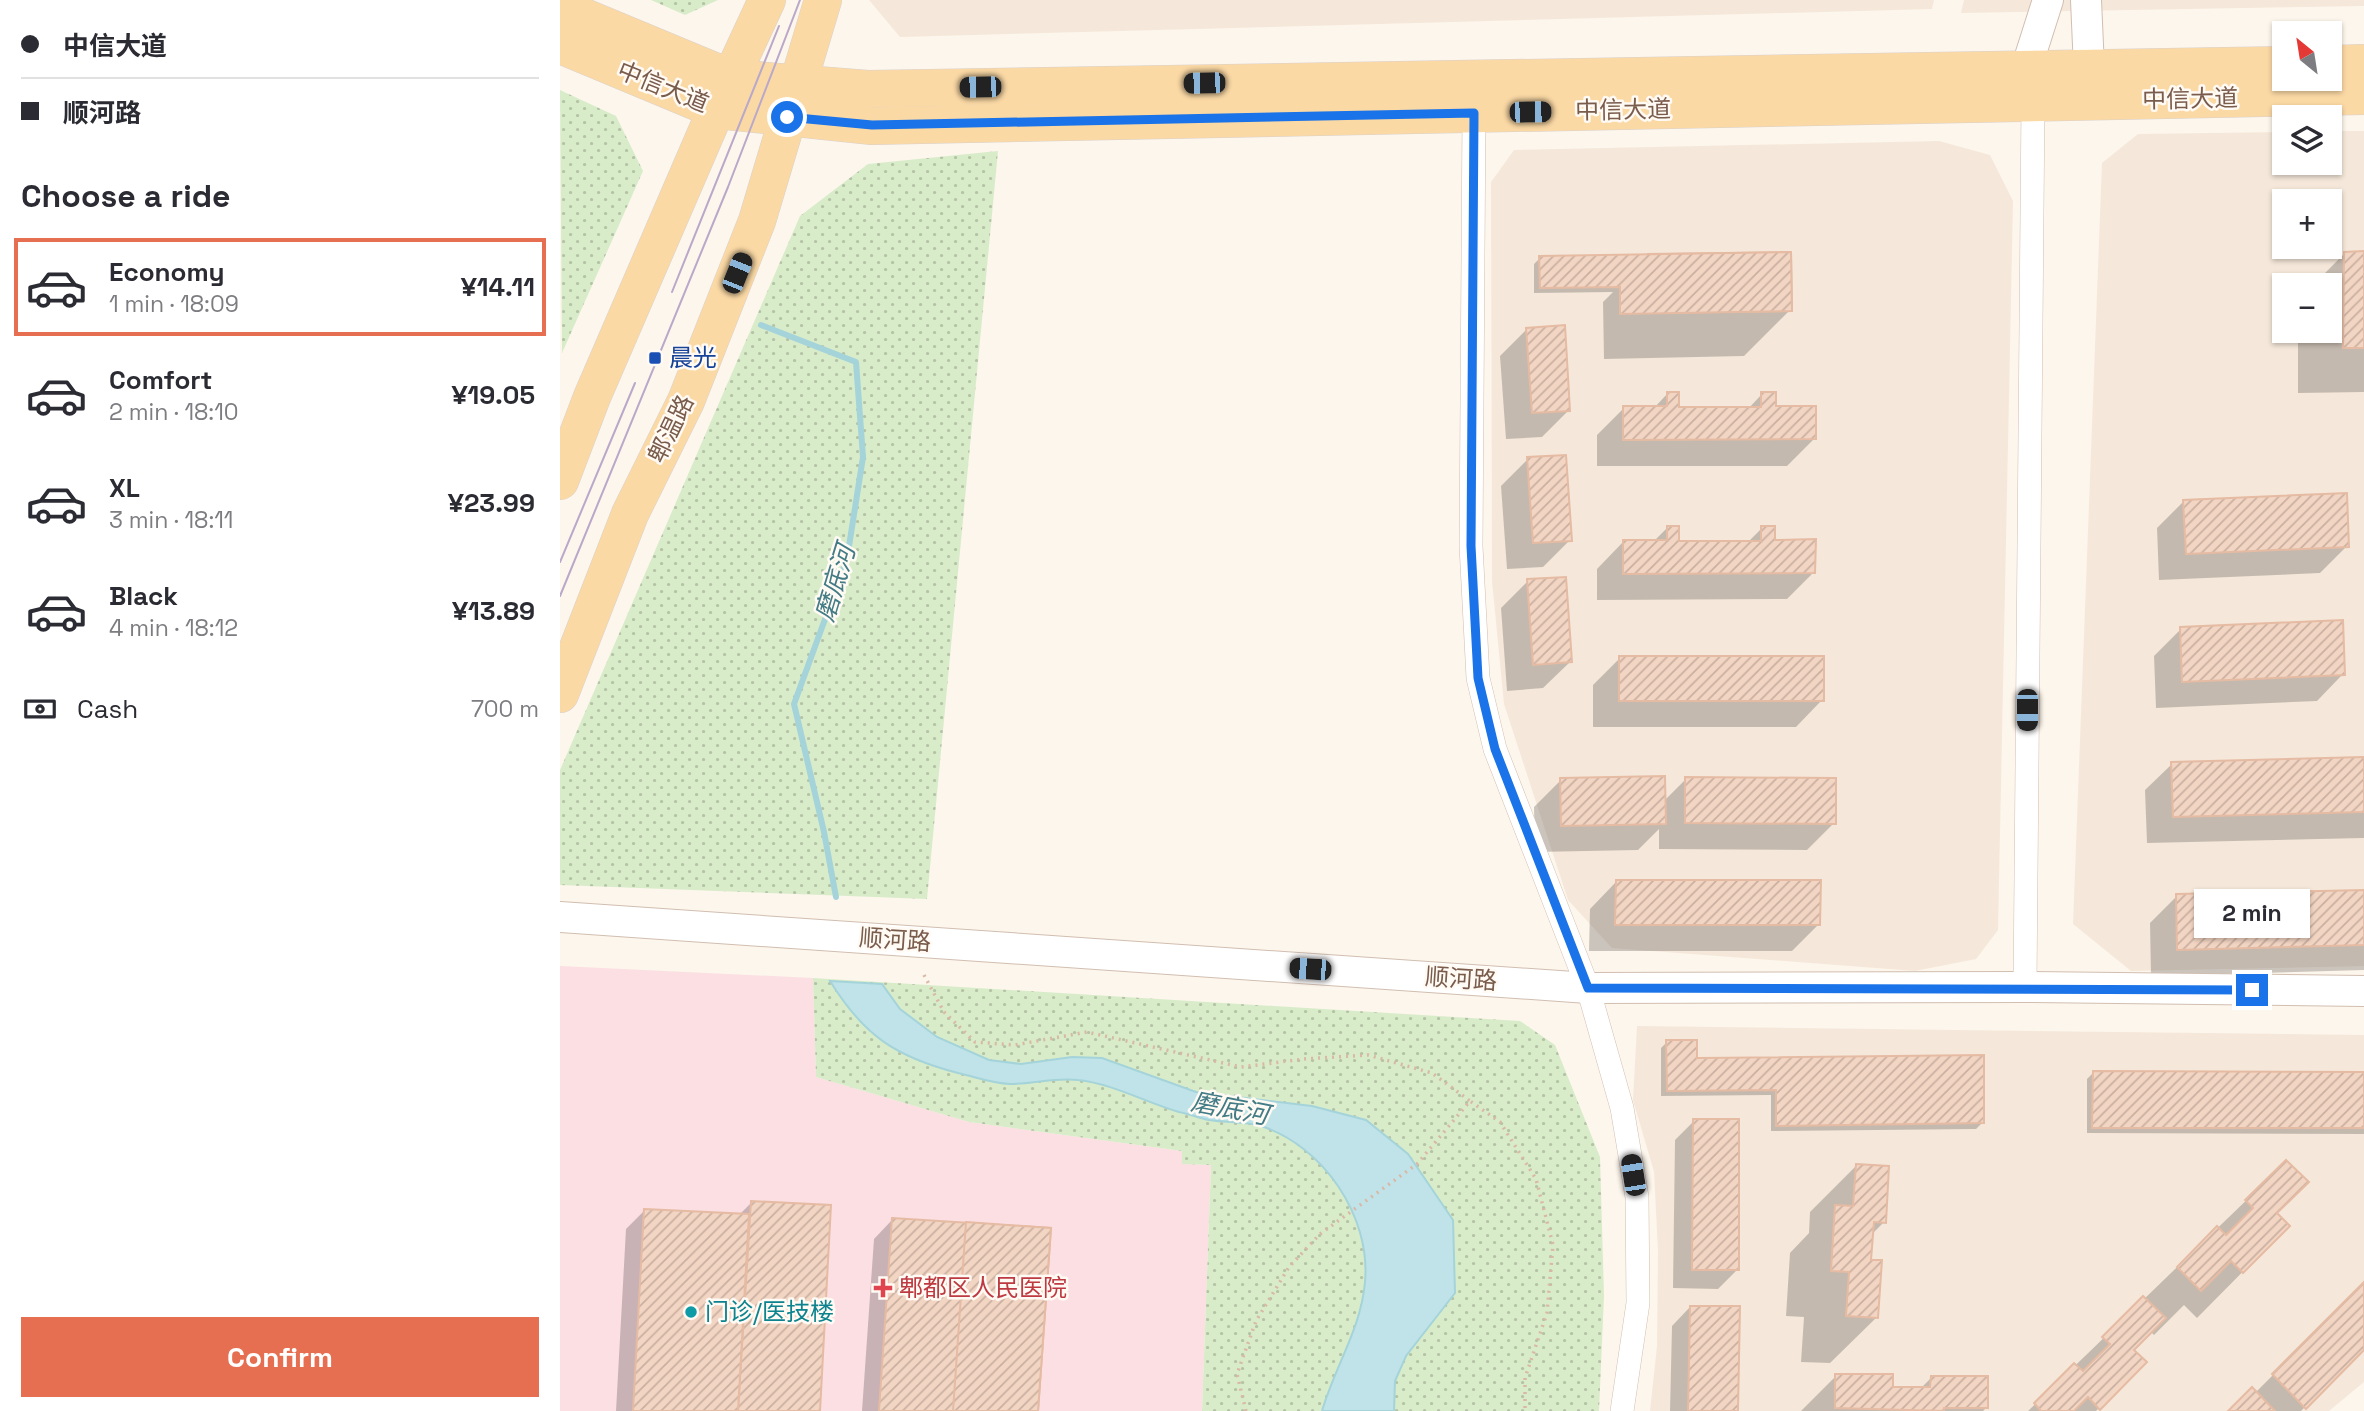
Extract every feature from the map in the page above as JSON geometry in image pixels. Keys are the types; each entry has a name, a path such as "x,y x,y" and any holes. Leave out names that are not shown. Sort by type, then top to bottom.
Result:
{"main road":[{"path":"560,481 723,94 767,0"},
{"name":"郫温路","path":"560,694 630,514 686,401 747,247 823,0"},
{"name":"中信大道","path":"560,7 723,94"},
{"name":"中信大道","path":"560,44 723,94 792,100 872,125 1474,113 2029,86 2089,68 2272,65"},
{"path":"2342,64 2364,63"},
{"name":"中信大道","path":"792,100 868,89 2029,86 2364,96"}],"street":[{"path":"2025,987 2029,86 2048,0"},
{"path":"2086,0 2089,68"},
{"path":"1474,113 1471,546 1478,678 1495,749 1588,988 1622,1108 1637,1197 1638,1303 1622,1411"},
{"name":"顺河路","path":"560,917 1588,988 2025,987 2364,991"}],"path":[{"path":"924,975 944,1012 975,1042 1015,1045 1087,1032 1241,1067 1368,1055 1432,1073 1500,1122 1536,1179 1553,1245 1547,1313 1525,1378 1525,1411"},
{"path":"1247,1411 1237,1374 1256,1321 1289,1267 1320,1234 1417,1164 1470,1101"}],"shaded area":[{"path":"869,0 1934,0 1932,9 900,37"},
{"path":"1964,0 2364,0 2364,6 1961,13"},
{"path":"2342,131 2364,131 2364,966 2131,971 2073,924 2102,163 2138,134 2272,132 2272,175 2342,175"},
{"path":"1939,141 1990,155 2013,201 1998,930 1976,959 1915,971 1612,948 1568,900 1504,704 1492,581 1491,182 1514,150"},
{"name":"郫都区人民医院","path":"560,966 813,978 816,1077 969,1122 1182,1151 1183,1164 1211,1165 1202,1411 560,1411"},
{"path":"1637,1026 2364,1035 2364,1382 2329,1411 1650,1411 1657,1346 1658,1251 1654,1172 1633,1100"}],"green space":[{"path":"651,0 718,0 685,15"},
{"path":"560,90 616,116 643,171 562,353"},
{"path":"998,151 927,899 560,885 560,770 800,216 868,164"},
{"path":"813,978 1520,1021 1555,1045 1600,1157 1604,1296 1599,1411 1202,1411 1211,1165 1182,1164 1182,1151 969,1122 816,1077"}],"water":[{"path":"830,981 882,984 900,1009 937,1037 989,1060 1021,1064 1072,1057 1102,1058 1196,1092 1312,1106 1366,1120 1408,1154 1453,1220 1455,1293 1406,1356 1395,1381 1394,1411 1322,1411 1363,1299 1365,1257 1351,1209 1323,1167 1304,1150 1284,1136 1261,1126 1205,1119 1091,1082 1061,1079 1003,1083 936,1067 883,1042 856,1016"}],"building":[{"path":"2364,251 2364,348 2343,348 2344,252"},
{"path":"1791,252 1792,311 1649,313 1648,254"},
{"path":"1791,252 1792,311 1620,314 1620,287 1540,288 1539,256"},
{"path":"1565,325 1570,411 1532,413 1526,328"},
{"path":"1667,392 1679,392 1679,407 1761,407 1761,392 1776,392 1776,406 1816,406 1816,439 1623,440 1623,406 1667,406"},
{"path":"1566,455 1572,541 1533,543 1527,457"},
{"path":"2347,493 2349,547 2186,554 2183,500"},
{"path":"1667,526 1679,526 1679,541 1761,541 1761,526 1775,526 1775,540 1816,539 1815,573 1623,574 1623,540 1667,540"},
{"path":"1566,577 1572,662 1533,665 1527,579"},
{"path":"2343,620 2345,675 2182,682 2180,627"},
{"path":"1619,656 1824,656 1824,701 1619,701"},
{"path":"2364,757 2364,812 2173,817 2171,762"},
{"path":"1665,776 1666,824 1561,826 1560,778"},
{"path":"1685,777 1836,778 1836,824 1685,823"},
{"path":"1616,880 1821,880 1820,925 1615,925"},
{"path":"2364,890 2364,945 2177,950 2176,894"},
{"path":"1666,1040 1697,1040 1697,1058 1984,1055 1984,1123 1776,1126 1776,1090 1667,1091"},
{"path":"2093,1071 2364,1072 2364,1128 2092,1128"},
{"path":"1693,1119 1739,1119 1739,1270 1692,1270"},
{"path":"2286,1160 2309,1182 2277,1213 2290,1226 2243,1273 2231,1261 2201,1291 2177,1267 2217,1226 2226,1235 2253,1208 2245,1200"},
{"path":"1856,1164 1889,1166 1886,1223 1874,1222 1871,1260 1882,1260 1878,1318 1846,1316 1849,1272 1831,1271 1835,1205 1853,1206"},
{"path":"751,1201 831,1205 820,1411 738,1411"},
{"name":"门诊/医技楼","path":"644,1209 749,1214 738,1411 633,1411"},
{"path":"892,1218 1051,1228 1038,1411 879,1411"},
{"path":"966,1222 1051,1228 1038,1411 953,1411"},
{"path":"2364,1282 2364,1350 2306,1409 2272,1374"},
{"path":"2143,1296 2166,1318 2134,1350 2147,1362 2100,1410 2088,1397 2074,1411 2041,1411 2034,1403 2074,1363 2083,1371 2110,1344 2102,1337"},
{"path":"1690,1306 1740,1306 1738,1411 1688,1411"},
{"path":"1835,1374 1893,1374 1893,1387 1930,1387 1931,1376 1988,1376 1988,1408 1944,1408 1944,1411 1835,1408"},
{"path":"2252,1387 2275,1411 2228,1411"}],"waterway":[{"name":"磨底河","path":"761,325 856,362 863,457 847,559 794,704 836,897"}],"tram line":[{"path":"560,596 728,187 800,0"},
{"path":"672,292 779,26"},
{"path":"560,562 635,383"}],"place":[{"name":"晨光","path":"655,358"},
{"name":"郫都区人民医院","path":"883,1288"},
{"name":"门诊/医技楼","path":"691,1312"}],"route":[{"path":"787,117 872,125 1474,113 1471,546 1478,678 1495,749 1588,988 2025,987 2252,990"}]}
